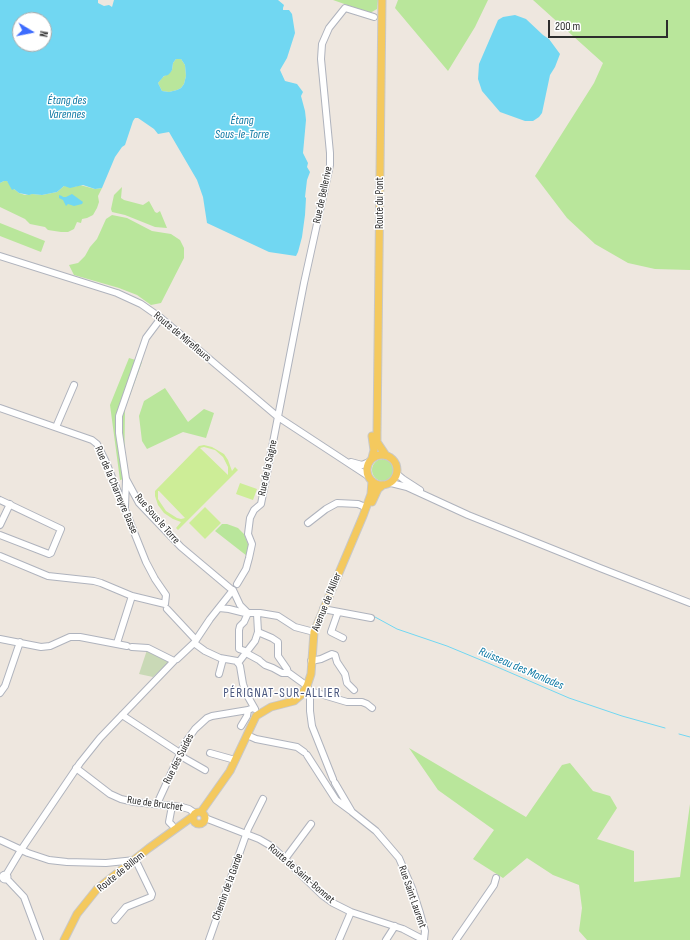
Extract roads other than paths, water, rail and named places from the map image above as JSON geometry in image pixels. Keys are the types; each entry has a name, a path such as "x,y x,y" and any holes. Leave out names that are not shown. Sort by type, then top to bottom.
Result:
{"main road":[{"name":"Route du Pont","path":"382,0 377,442 385,454"},
{"name":"Route du Pont","path":"370,460 374,450 372,434 378,406"},
{"path":"380,454 385,454 394,459 398,469 396,477 391,483 383,485 378,489 363,516 371,494 370,478 367,471 370,460 380,454"},
{"path":"370,478 379,485 383,485"},
{"name":"Avenue de l'Allier","path":"259,713 271,707 294,701 309,688 314,632 363,516"},
{"path":"198,817 223,781 256,716 259,713"},
{"name":"Route de Billom","path":"64,940 77,914 97,890 198,817"},
{"name":"Route de Billom","path":"68,940 80,916 88,905 101,891 136,861"}],"street":[{"name":"Rue de Bellerive","path":"278,417 304,283 330,165 321,59 322,44 329,28 345,8 374,17"},
{"name":"Route de Mirefleurs","path":"0,256 127,296 141,304 161,318 278,417 370,478"},
{"name":"Rue Sous le Torre","path":"161,318 146,338 119,416 119,433 126,478 139,502 181,547 234,588"},
{"path":"56,427 74,385"},
{"name":"Rue de la Charreyre Basse","path":"0,408 92,440 97,444 146,562 166,595 166,606"},
{"name":"Rue de la Sagne","path":"4,879 20,850 76,768 152,678 176,660 195,641 246,569 252,544 248,534 250,518 254,510 261,504 278,417"},
{"name":"Route de Mirefleurs","path":"342,458 362,465 370,460"},
{"path":"397,474 441,503"},
{"path":"124,509 126,478"},
{"path":"391,483 407,487 441,503 690,603"},
{"path":"0,500 60,527 61,531 51,553 49,554 0,535"},
{"path":"308,523 326,509 337,503 358,504 366,507"},
{"path":"0,525 10,504"},
{"path":"0,556 48,576 94,581 132,596 166,606 195,641 208,653 223,659 238,662"},
{"path":"234,588 240,605 248,613"},
{"path":"117,643 132,596"},
{"path":"238,662 253,646 258,632 259,613 262,605"},
{"path":"219,608 229,608 248,613 278,616 295,627 314,632"},
{"path":"323,609 371,618"},
{"path":"338,612 331,632 343,638"},
{"path":"248,613 239,630 240,648 265,664 285,673 309,688 346,702 362,702 372,708"},
{"path":"258,632 278,642 278,656 287,669 285,673"},
{"path":"0,639 41,647 50,646 70,637 80,637 148,648 176,660"},
{"path":"0,693 5,686 20,642"},
{"path":"311,661 321,659 332,654 336,655 337,662 345,674 347,682 354,690"},
{"path":"219,674 223,659"},
{"path":"238,662 251,709 259,713"},
{"name":"Rue Saint Laurent","path":"309,688 312,726 334,781 352,812 376,831 399,858 412,888 420,913 425,931 424,940"},
{"path":"241,726 251,709"},
{"name":"Rue des Suides","path":"157,804 180,754 195,729 207,718 251,709"},
{"path":"122,715 184,758 205,770"},
{"path":"247,735 256,739 297,747 305,753 336,800 352,812"},
{"path":"210,753 235,760"},
{"name":"Rue de Bruchet","path":"76,768 115,797 134,802 189,809 198,817"},
{"name":"Chemin de la Garde","path":"209,940 248,830 263,799"},
{"path":"172,806 170,822 172,825"},
{"name":"Route de Saint-Bonnet","path":"198,817 247,834 271,846 286,859 322,896 333,903 351,912 408,931 424,940"},
{"path":"286,859 311,824"},
{"path":"0,840 20,850 49,860 106,863 136,861 152,894 151,897 126,907 114,920"},
{"path":"456,940 494,885 496,878"},
{"path":"4,879 24,897 40,940"},
{"path":"339,940 351,912"},
{"path":"386,940 395,926"}],"water":[{"path":"0,0 98,0 98,3 104,6 109,5 112,7 114,0 278,0 284,5 283,10 289,10 292,14 295,33 287,58 280,70 285,81 297,84 303,92 301,96 306,120 303,153 308,163 307,167 310,172 307,180 302,237 296,256 269,252 207,223 203,197 197,180 169,132 158,134 154,129 138,118 135,118 133,121 125,145 115,157 102,188 95,189 83,185 70,188 64,186 57,192 42,195 29,195 19,193 14,189 12,190 7,181 0,183","holes":["176,59 181,59 185,65 186,76 184,84 177,90 169,92 162,91 158,83 164,76 170,73"]},
{"path":"515,15 526,19 549,39 560,54 550,75 542,113 533,121 525,121 500,112 482,91 478,79 479,64 498,20 503,17"},
{"path":"72,194 83,202 82,204 74,206 68,204 66,206 63,200 59,198 59,195 66,197"}],"waterway":[{"name":"Ruisseau des Monlades","path":"375,617 397,629 447,646 569,698 622,716 665,728"},
{"name":"Ruisseau des Monlades","path":"679,734 690,737"}],"district":[{"name":"PÉRIGNAT-SUR-ALLIER","path":"282,694"}],"water label":[{"name":"Étang des Varennes","path":"67,108"},
{"name":"Étang Sous-le-Torre","path":"242,128"}]}
